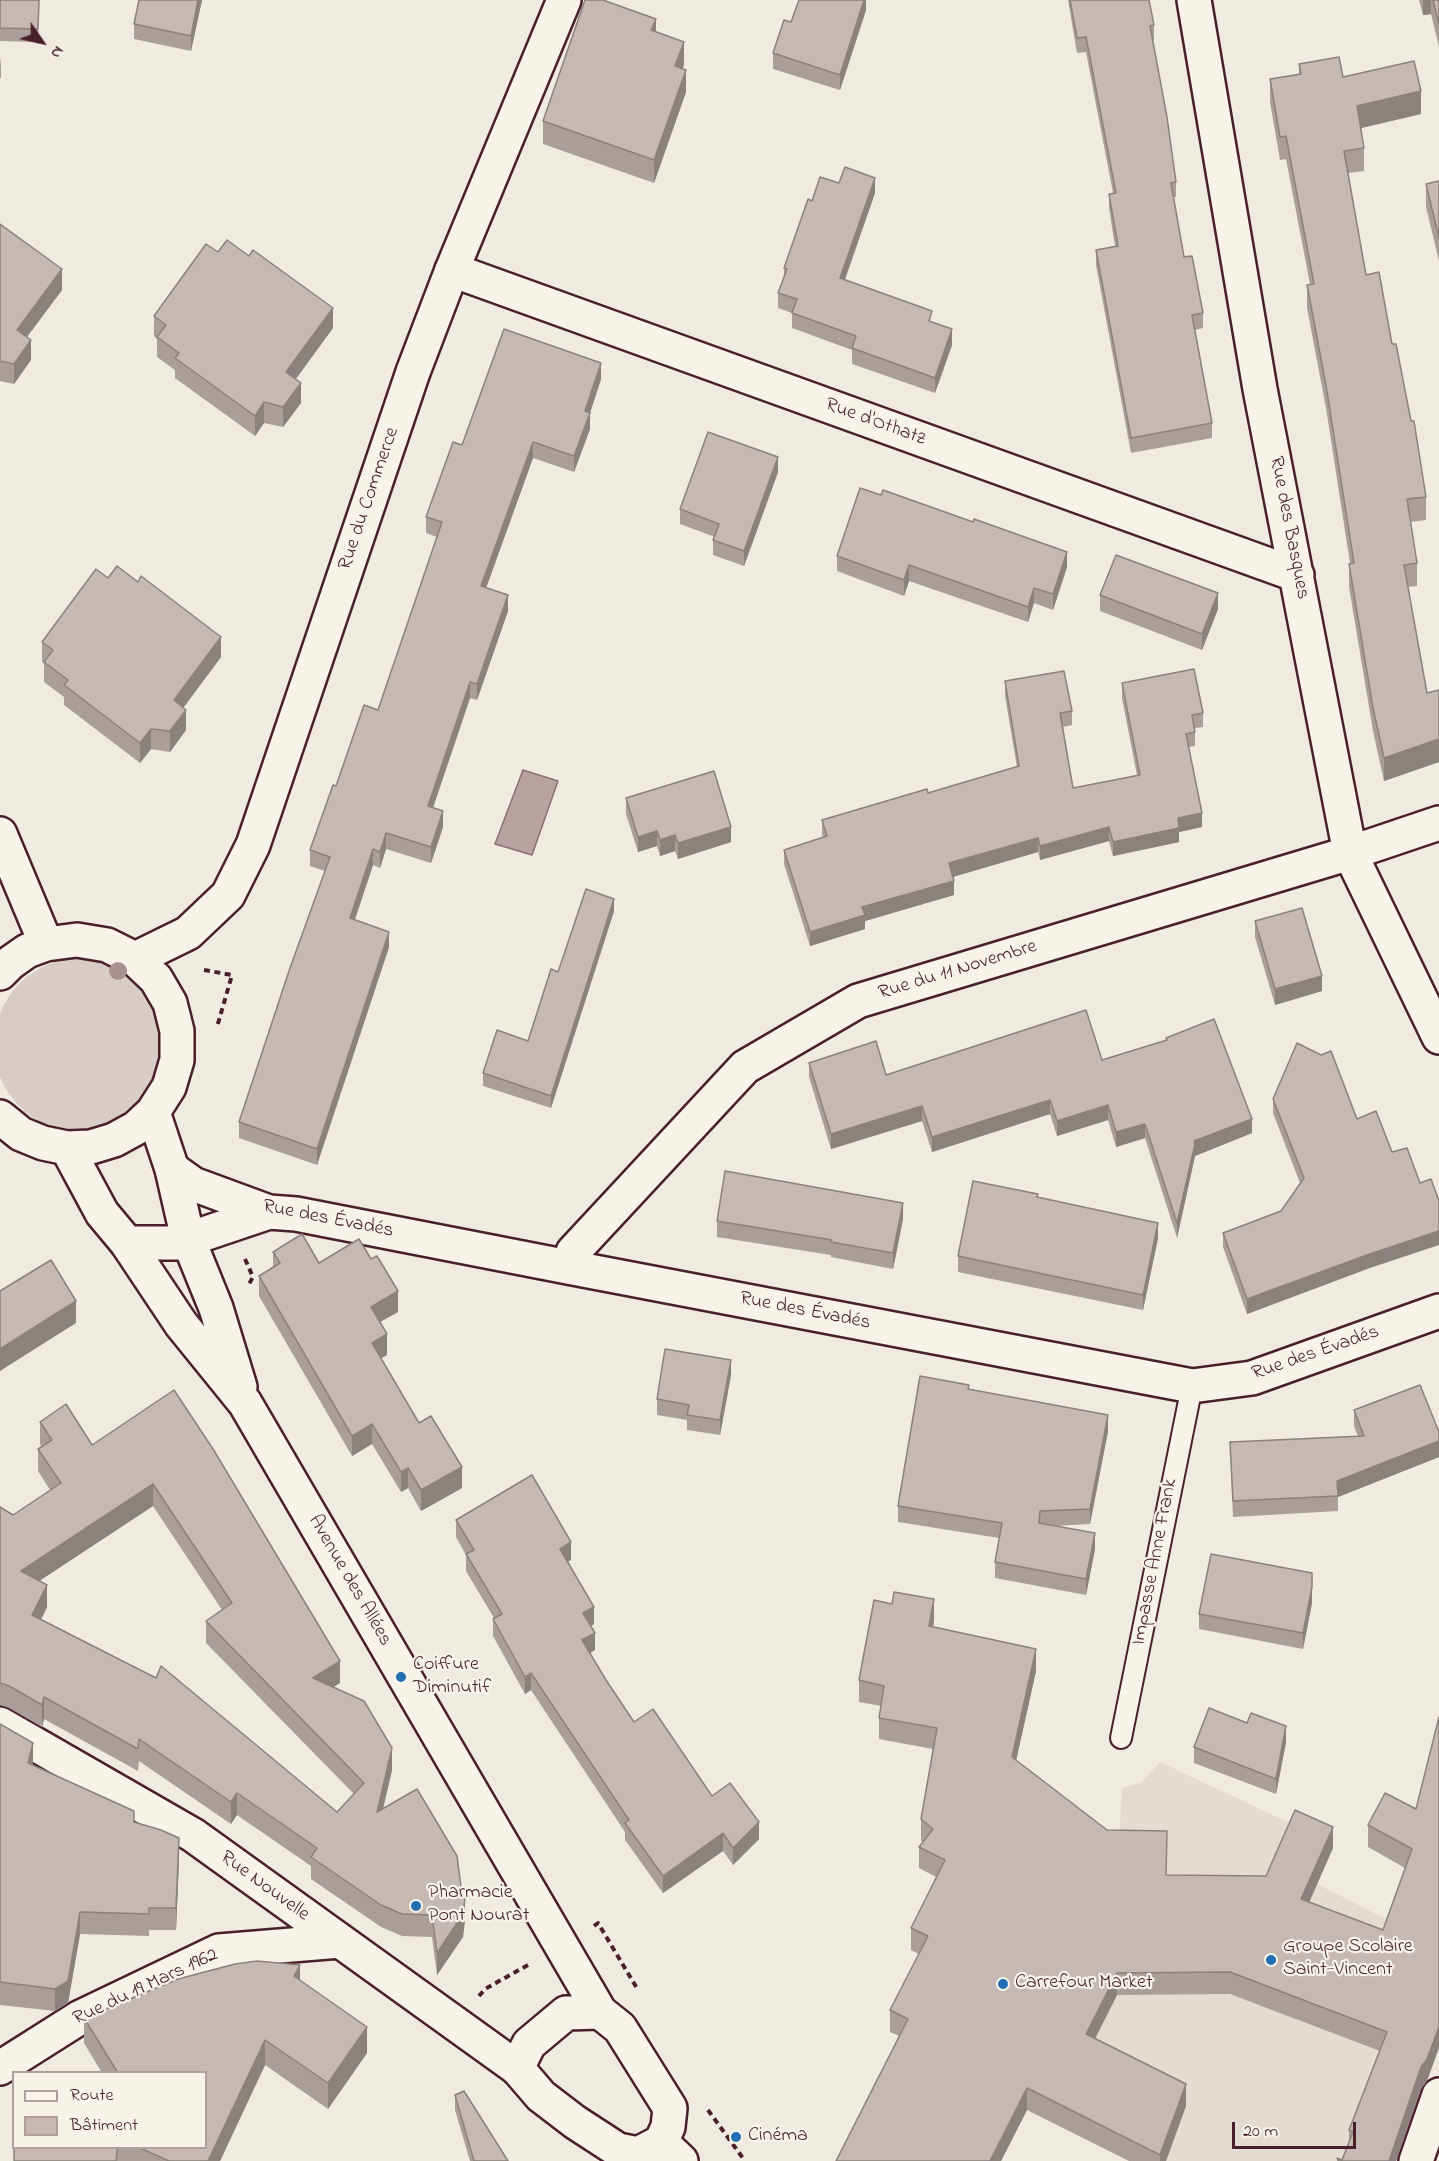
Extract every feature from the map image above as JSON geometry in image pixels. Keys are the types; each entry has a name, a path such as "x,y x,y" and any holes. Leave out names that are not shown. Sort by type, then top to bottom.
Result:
{"street":[{"name":"Rue du Commerce","path":"135,959 188,933 228,895 253,845 413,372 452,270 564,0"},
{"name":"Rue des Basques","path":"1194,0 1260,389 1350,853 1439,1037"},
{"name":"Rue d'Othatz","path":"452,270 1297,575"},
{"name":"Rue du 11 Novembre","path":"568,1268 573,1252 746,1067 858,1001 1350,853 1439,823"},
{"path":"0,834 46,944"},
{"path":"0,973 27,951 46,944 77,940 107,945 135,959 156,979 170,1003 177,1031 177,1060 169,1087 153,1112 136,1128 114,1140 91,1147 67,1148 43,1143 21,1134 1,1119"},
{"name":"Avenue des Allées","path":"153,1112 172,1169 188,1239 216,1308 245,1403"},
{"name":"Avenue des Allées","path":"67,1148 102,1213 127,1243 181,1324 245,1403 600,2012 620,2028 670,2108 668,2127 660,2156"},
{"name":"Rue des Évadés","path":"172,1169 193,1184 269,1212 296,1214 1192,1386 1252,1378 1439,1311"},
{"path":"127,1243 177,1243 269,1212"},
{"name":"Rue Nouvelle","path":"0,1724 193,1835 517,2067 541,2096 575,2122 618,2150 660,2156"},
{"name":"Rue du 19 Mars 1962","path":"0,2068 79,2019 219,1951 340,1941"},
{"path":"561,1946 566,2013"},
{"path":"517,2067 529,2044 566,2013 600,2012"},
{"path":"1416,2161 1439,2095"}],"lane":[{"name":"Impasse Anne Frank","path":"1120,1738 1192,1386"}],"path":[{"path":"457,2025 485,1989 561,1946"}],"shaded area":[{"path":"523,770 558,781 532,855 495,844"},
{"path":"64,959 98,959 130,972 154,996 167,1028 167,1062 154,1094 130,1118 98,1131 64,1131 32,1118 8,1094 -1,1075 -1,1015 8,996 32,972"},
{"name":"Groupe Scolaire Saint-Vincent","path":"1160,1762 1294,1825 1279,1868 1317,1884 1439,1946 1439,2047 1397,2161 1166,2161 1186,2106 1061,2043 1114,1940 1122,1788 1141,1783"}],"building":[{"path":"0,0 39,0 38,29 0,28"},
{"path":"139,0 198,0 191,36 134,24"},
{"path":"585,0 603,0 656,19 651,30 684,42 675,66 686,70 654,160 543,121"},
{"path":"799,0 864,0 840,75 773,53 784,20 791,22"},
{"path":"1070,0 1149,0 1154,25 1150,26 1167,117 1176,182 1171,183 1184,257 1192,256 1203,313 1192,315 1212,423 1131,438 1096,250 1118,246 1109,194 1116,193 1086,37 1077,38"},
{"path":"1433,0 1439,0 1439,24"},
{"path":"1339,57 1343,77 1414,61 1421,91 1357,106 1364,148 1344,151 1366,275 1379,272 1392,344 1396,344 1411,421 1414,421 1426,497 1407,499 1417,563 1404,565 1427,693 1439,690 1439,739 1384,758 1373,708 1349,564 1354,563 1326,385 1307,285 1314,284 1286,136 1280,137 1270,79 1301,74 1299,64"},
{"path":"845,167 875,178 840,278 932,311 929,321 952,329 935,378 852,348 856,336 792,313 797,299 778,293 787,269 784,268 808,199 812,201 820,177 839,183"},
{"path":"1439,181 1439,238 1426,184"},
{"path":"0,224 62,269 17,330 31,340 14,364 0,361"},
{"path":"227,240 249,256 253,250 333,308 286,372 301,383 283,407 264,402 255,416 175,358 179,353 157,337 166,325 154,316 206,244 218,252"},
{"path":"504,329 601,363 585,411 590,413 574,456 533,442 481,586 508,595 477,684 470,682 428,806 443,811 431,847 386,833 380,852 373,849 350,918 389,932 317,1149 239,1122 330,857 310,850 333,785 336,786 364,705 378,710 442,522 426,517 453,442 462,445"},
{"path":"708,432 778,457 744,551 713,540 719,524 680,509"},
{"path":"860,488 881,495 883,490 1067,552 1053,594 1034,588 1028,607 909,565 904,580 837,556"},
{"path":"1116,555 1218,593 1202,634 1100,595"},
{"path":"117,566 138,582 141,576 221,637 174,700 186,710 170,731 151,729 140,743 64,685 68,680 44,662 53,650 42,642 96,569 108,578"},
{"path":"1194,669 1203,713 1192,715 1195,732 1186,734 1202,813 1178,818 1179,828 1113,842 1109,827 1040,846 1038,838 949,863 954,881 862,907 865,915 810,932 784,850 827,836 822,820 927,789 928,793 1019,766 1005,681 1064,671 1072,711 1060,713 1073,788 1140,775 1122,683"},
{"path":"714,771 731,827 678,843 675,835 660,840 657,831 638,837 626,798"},
{"path":"586,889 614,899 551,1096 483,1073 497,1030 528,1041 551,969 558,972"},
{"path":"1302,908 1322,976 1275,989 1255,921"},
{"path":"1086,1010 1102,1060 1167,1040 1166,1038 1214,1019 1252,1119 1194,1141 1177,1223 1145,1124 1116,1132 1108,1105 1057,1121 1050,1100 932,1137 922,1106 831,1134 809,1063 876,1041 886,1075"},
{"path":"1297,1043 1321,1055 1331,1051 1357,1119 1376,1111 1392,1152 1407,1148 1420,1183 1431,1179 1439,1201 1439,1231 1247,1299 1223,1233 1281,1211 1304,1178 1273,1099"},
{"path":"725,1171 903,1203 893,1253 831,1242 832,1240 717,1221"},
{"path":"973,1181 1158,1223 1143,1295 958,1256"},
{"path":"302,1234 319,1263 359,1239 371,1259 377,1256 398,1291 371,1307 387,1334 372,1343 419,1423 431,1416 462,1467 421,1490 408,1468 401,1472 372,1424 352,1436 259,1276 280,1263 273,1252"},
{"path":"51,1260 76,1301 0,1349 0,1291"},
{"path":"665,1349 731,1360 720,1420 687,1415 689,1405 657,1399"},
{"path":"920,1376 969,1385 968,1389 1108,1415 1090,1509 1040,1511 1039,1523 1095,1533 1086,1579 995,1562 1002,1523 898,1506"},
{"path":"1420,1385 1439,1432 1439,1441 1337,1481 1338,1496 1233,1501 1230,1442 1364,1436 1354,1410"},
{"path":"174,1390 213,1449 340,1661 313,1678 364,1701 392,1748 377,1812 417,1789 457,1856 462,1894 465,1898 463,1914 437,1953 432,1915 402,1914 381,1905 311,1857 317,1848 237,1793 231,1802 139,1739 138,1749 44,1697 42,1705 0,1683 0,1507 13,1515 61,1483 38,1449 52,1440 40,1422 66,1404 92,1445","holes":["153,1484 232,1603 206,1621 364,1783 337,1812 161,1666 156,1678 32,1615 47,1585 21,1571"]},
{"path":"532,1475 571,1542 560,1549 594,1607 583,1613 595,1633 582,1640 606,1680 634,1722 653,1709 712,1796 730,1783 759,1822 733,1848 723,1833 663,1876 625,1823 629,1820 531,1673 525,1677 493,1619 502,1614 466,1554 474,1550 456,1520"},
{"path":"1211,1554 1312,1573 1312,1587 1303,1633 1199,1614"},
{"path":"894,1592 934,1599 929,1626 1036,1649 1012,1757 1107,1830 1167,1831 1166,1875 1266,1876 1295,1810 1333,1827 1301,1899 1383,1930 1412,1849 1368,1825 1385,1793 1416,1809 1439,1717 1439,2027 1427,2059 1421,2067 1389,2161 1339,2161 1337,2158 1342,2160 1353,2132 1349,2130 1387,2032 1230,1972 1117,1973 1086,2034 1186,2084 1160,2155 1027,2088 990,2161 836,2161 908,2019 890,2010 928,1936 911,1928 945,1860 919,1847 933,1829 921,1819 937,1728 879,1718 884,1686 859,1680 874,1600 892,1604"},
{"path":"1209,1708 1247,1723 1251,1713 1286,1726 1276,1779 1194,1747"},
{"path":"0,1724 33,1743 28,1763 134,1811 134,1822 179,1838 176,1908 149,1908 149,1914 80,1912 68,1981 55,1989 0,1982"},
{"path":"257,1961 300,1965 294,1976 367,2027 328,2083 265,2040 208,2161 169,2161 142,2149 207,2149 207,2071 117,2071 84,2018 178,1979 235,1964"},
{"path":"464,2091 508,2161 474,2161 455,2095"},
{"path":"14,2149 117,2149 116,2161 14,2161"}],"place":[{"name":"Coiffure Diminutif","path":"401,1677"},
{"name":"Pharmacie Pont Nourat","path":"416,1906"},
{"name":"Groupe Scolaire Saint-Vincent","path":"1271,1960"},
{"name":"Carrefour Market","path":"1003,1984"},
{"name":"Cinéma","path":"736,2137"}]}
